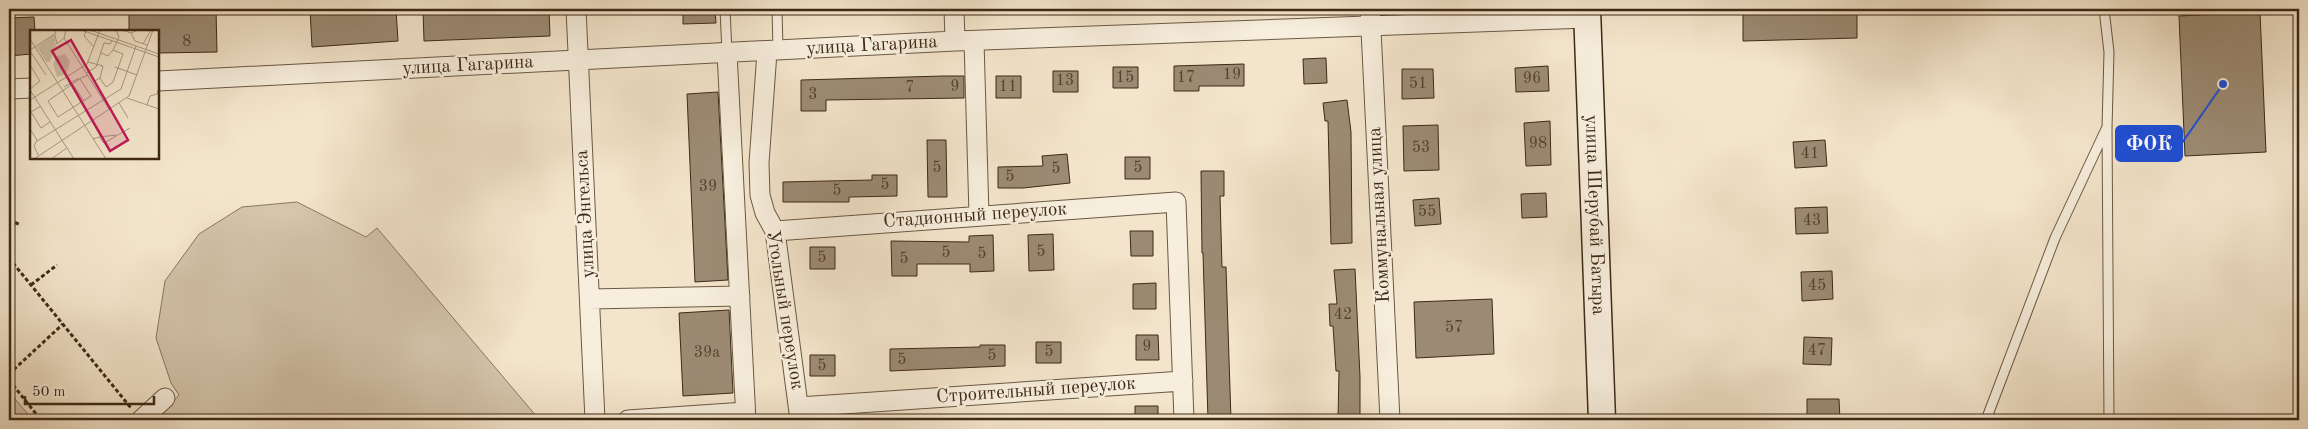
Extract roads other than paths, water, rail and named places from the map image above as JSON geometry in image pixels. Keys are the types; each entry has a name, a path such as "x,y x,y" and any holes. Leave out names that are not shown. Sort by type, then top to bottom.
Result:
{"street":[{"name":"улица Энгельса","path":"576,9 595,420"},
{"path":"954,9 964,41 979,216"},
{"name":"улица Гагарина","path":"159,81 773,52 1371,17 1587,14"},
{"name":"улица Шерубай Батыра","path":"1587,14 1602,420"},
{"name":"Коммунальная улица","path":"1371,17 1390,420"},
{"name":"Угольный переулок","path":"773,52 759,162 760,195 765,213 775,231 800,414"},
{"path":"628,420 745,416 727,53"},
{"path":"9,89 30,88"},
{"name":"Стадионный переулок","path":"775,231 1176,202 1183,381"},
{"path":"590,299 740,296"},
{"path":"1183,381 1184,420"},
{"name":"Строительный переулок","path":"800,414 1183,381"},
{"path":"138,417 166,398"}],"lane":[{"path":"725,9 727,53"},
{"path":"773,52 778,9"},
{"path":"2104,9 2109,52 2107,128 2109,420"},
{"path":"1986,420 2055,238 2107,128"}],"place":[{"name":"ФОК","path":"2223,84"}]}
